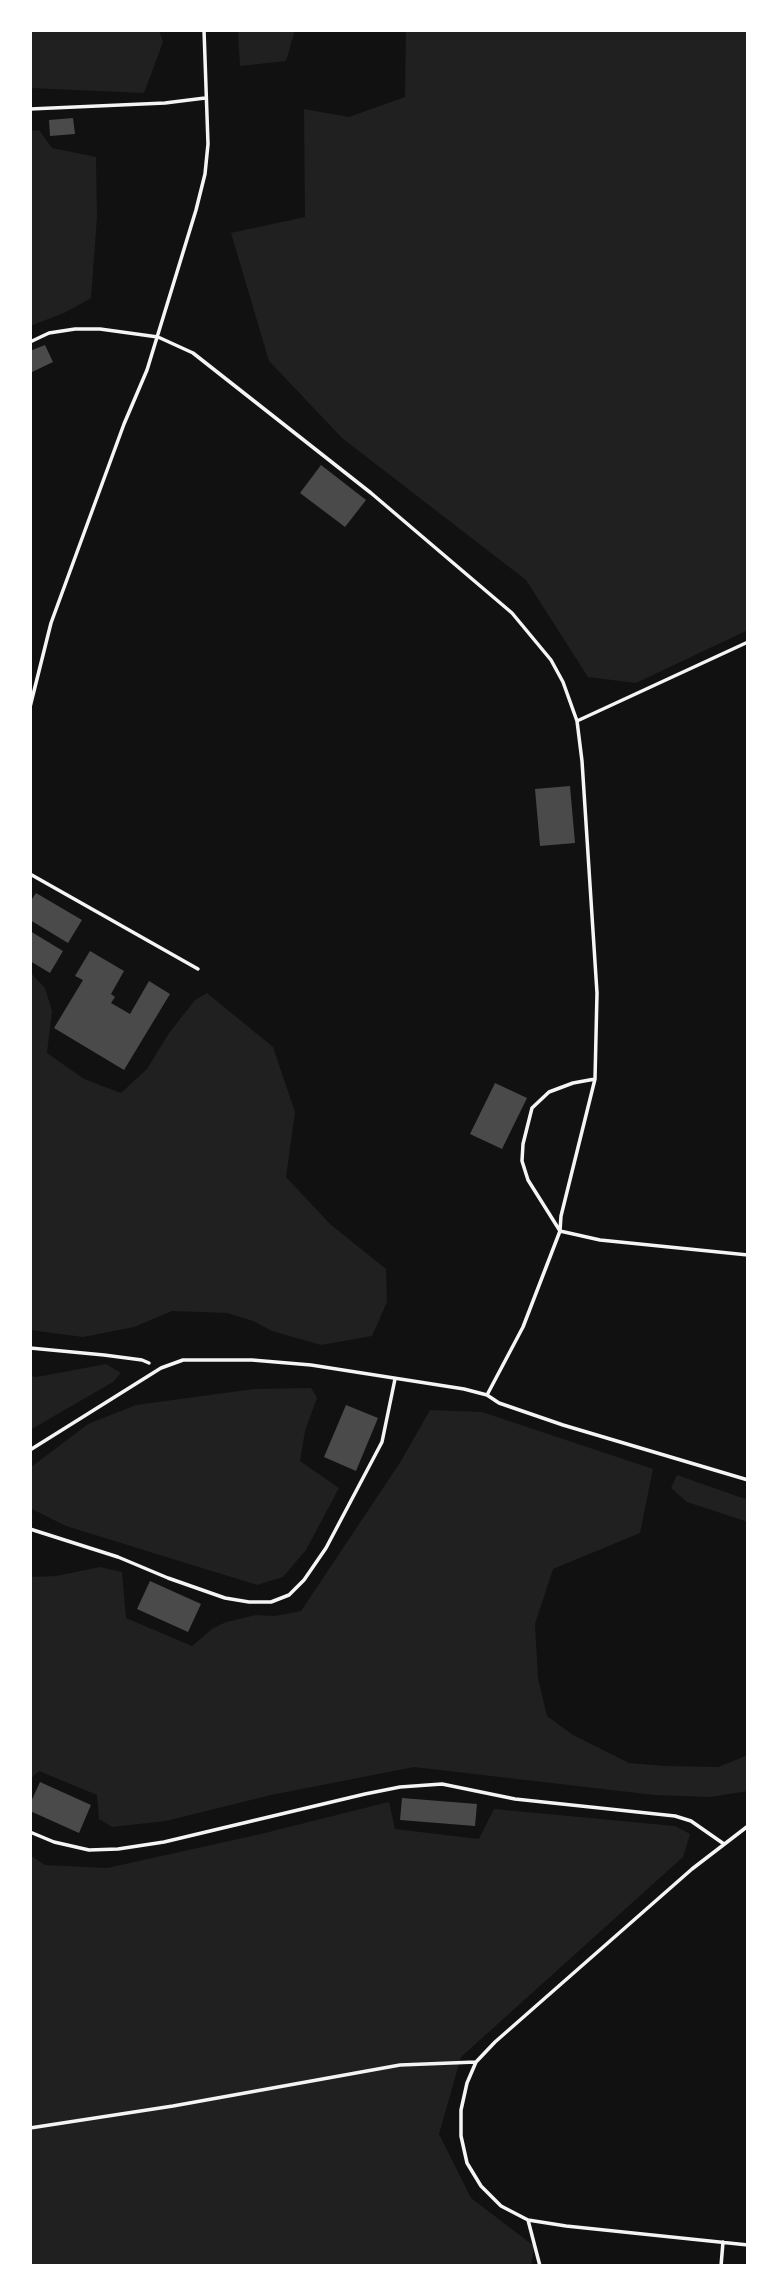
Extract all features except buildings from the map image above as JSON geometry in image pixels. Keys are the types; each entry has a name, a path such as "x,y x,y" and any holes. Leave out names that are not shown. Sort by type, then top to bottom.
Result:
{"lane":[{"path":"30,707 51,623 158,337 205,174 208,144 204,30"},
{"path":"30,108 165,103 205,98"},
{"path":"30,342 49,333 75,329 110,330 158,337 193,353 371,493 512,613 551,660 563,681 577,721 583,774 597,993 594,1079 561,1216 560,1231 523,1327 487,1395"},
{"path":"577,721 748,642"},
{"path":"30,874 198,969"},
{"path":"594,1079 549,1092 532,1108 523,1144 522,1161 528,1180 560,1231 600,1240 748,1255"},
{"path":"30,1450 161,1368 183,1360 252,1360 311,1365 464,1389 487,1395 499,1403 563,1425 748,1480"},
{"path":"30,1529 118,1557 225,1598 271,1602 289,1595 304,1580 326,1548 382,1442 395,1379"},
{"path":"30,1832 54,1842 89,1850 118,1849 164,1842 365,1794 400,1787 442,1784 515,1799 675,1816 691,1821 724,1844"},
{"path":"748,1826 512,2026 476,2062 467,2083 461,2110 461,2136 467,2164 481,2186 502,2206 528,2220 748,2245"},
{"path":"30,2128 173,2106 400,2065 476,2062"},
{"path":"528,2220 540,2266"},
{"path":"720,2266 723,2242"}],"path":[{"path":"30,1348 142,1360 161,1368"}],"shaded area":[{"path":"30,30 159,30 163,42 144,93 30,88"},
{"path":"238,30 295,30 286,61 240,66"},
{"path":"406,30 746,30 748,35 748,630 636,683 588,677 526,580 342,438 269,361 231,233 305,217 304,109 349,117 405,97"},
{"path":"39,130 52,148 96,157 97,217 91,298 64,313 30,326 30,131"},
{"path":"30,972 45,988 52,1011 47,1053 84,1079 121,1093 147,1069 169,1033 195,1000 207,993 273,1047 295,1112 286,1177 330,1224 386,1269 387,1302 372,1336 321,1345 272,1331 253,1321 227,1313 172,1311 134,1327 83,1337 30,1330"},
{"path":"106,1364 121,1373 113,1382 30,1430 30,1376"},
{"path":"311,1388 317,1398 305,1431 300,1461 339,1488 306,1550 283,1577 257,1585 66,1526 30,1508 30,1468 88,1424 136,1405 254,1389"},
{"path":"430,1410 482,1412 653,1469 640,1533 553,1569 535,1624 538,1678 547,1716 573,1735 629,1763 718,1767 748,1755 748,1791 710,1797 654,1795 414,1767 271,1795 166,1821 112,1827 99,1819 97,1795 39,1771 30,1779 30,1577 56,1576 100,1567 122,1572 126,1618 192,1646 212,1629 226,1622 256,1615 275,1616 301,1611 401,1461"},
{"path":"677,1475 748,1500 748,1522 687,1502 671,1488"},
{"path":"389,1802 395,1829 479,1839 494,1809 675,1826 690,1834 683,1857 461,2057 439,2134 471,2198 534,2246 531,2266 30,2266 30,1855 45,1865 107,1868"}]}
